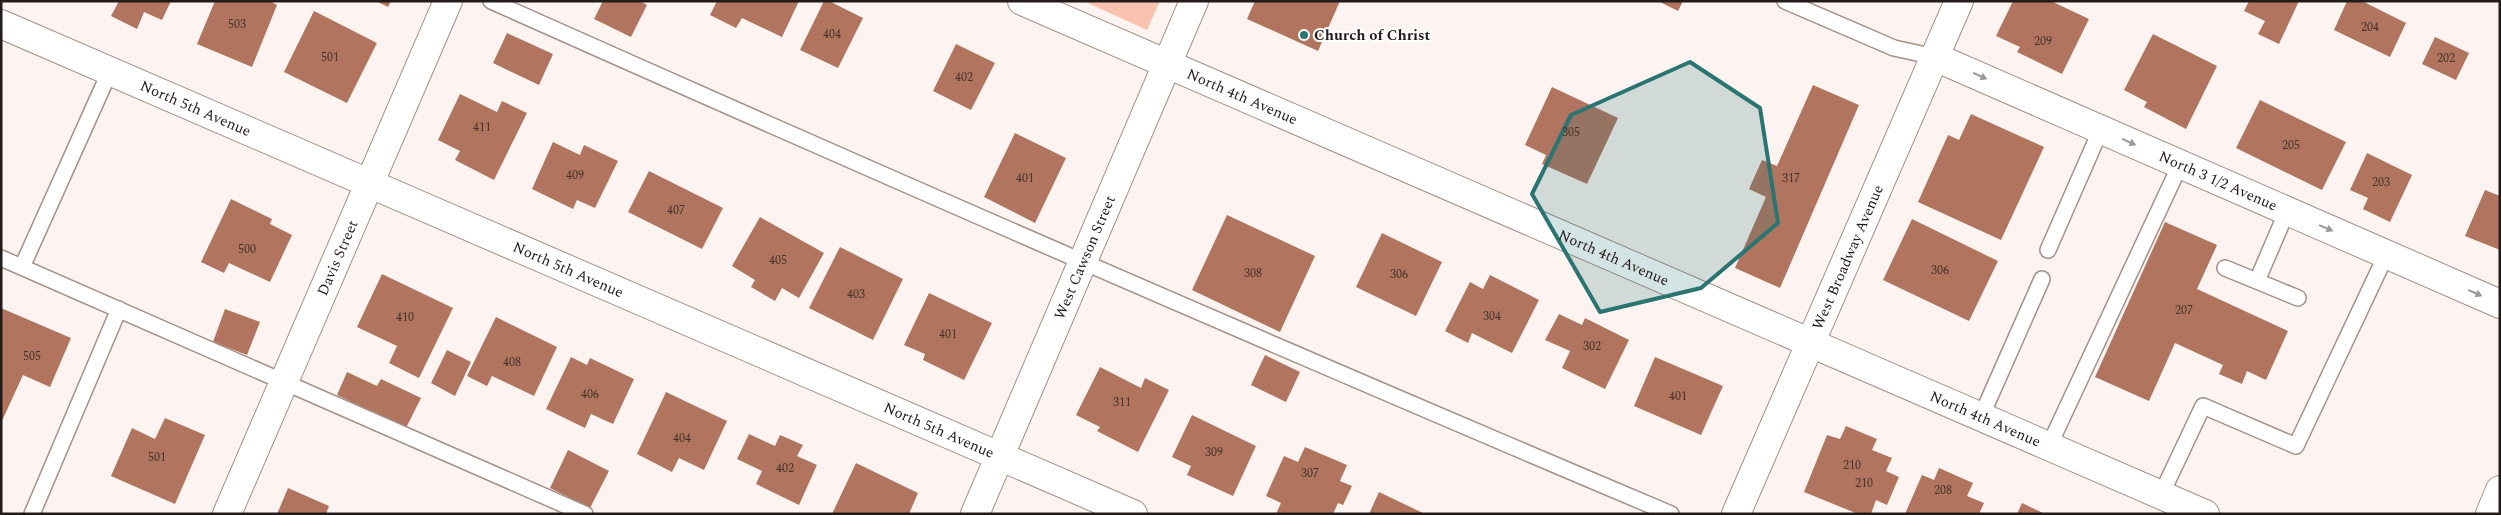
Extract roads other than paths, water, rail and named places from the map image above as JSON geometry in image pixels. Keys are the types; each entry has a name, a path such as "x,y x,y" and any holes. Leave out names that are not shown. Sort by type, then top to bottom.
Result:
{"street":[{"name":"Davis Street","path":"227,514 368,182 448,1"},
{"name":"North 4th Avenue","path":"1022,1 2205,514"},
{"name":"West Cawson Street","path":"975,514 1194,1"},
{"name":"West Broadway Avenue","path":"1736,514 1959,1"},
{"name":"North 5th Avenue","path":"1,24 1133,514"},
{"name":"North 3 1/2 Avenue","path":"1936,57 2500,304"},
{"path":"2490,514 2500,490"}],"lane":[{"path":"491,1 788,134 1083,260 1379,390 1671,514"},
{"path":"1785,1 1894,48 1936,57"},
{"path":"22,267 110,71"},
{"path":"2048,250 2101,129"},
{"path":"2049,446 2180,164"},
{"path":"2257,281 2287,211"},
{"path":"2161,495 2203,406 2296,446 2387,253"},
{"path":"1,258 585,514"},
{"path":"2225,268 2298,298"},
{"path":"1981,417 2042,279"},
{"path":"32,514 119,310"}],"place":[{"name":"Church of Christ","path":"1304,35"}]}
